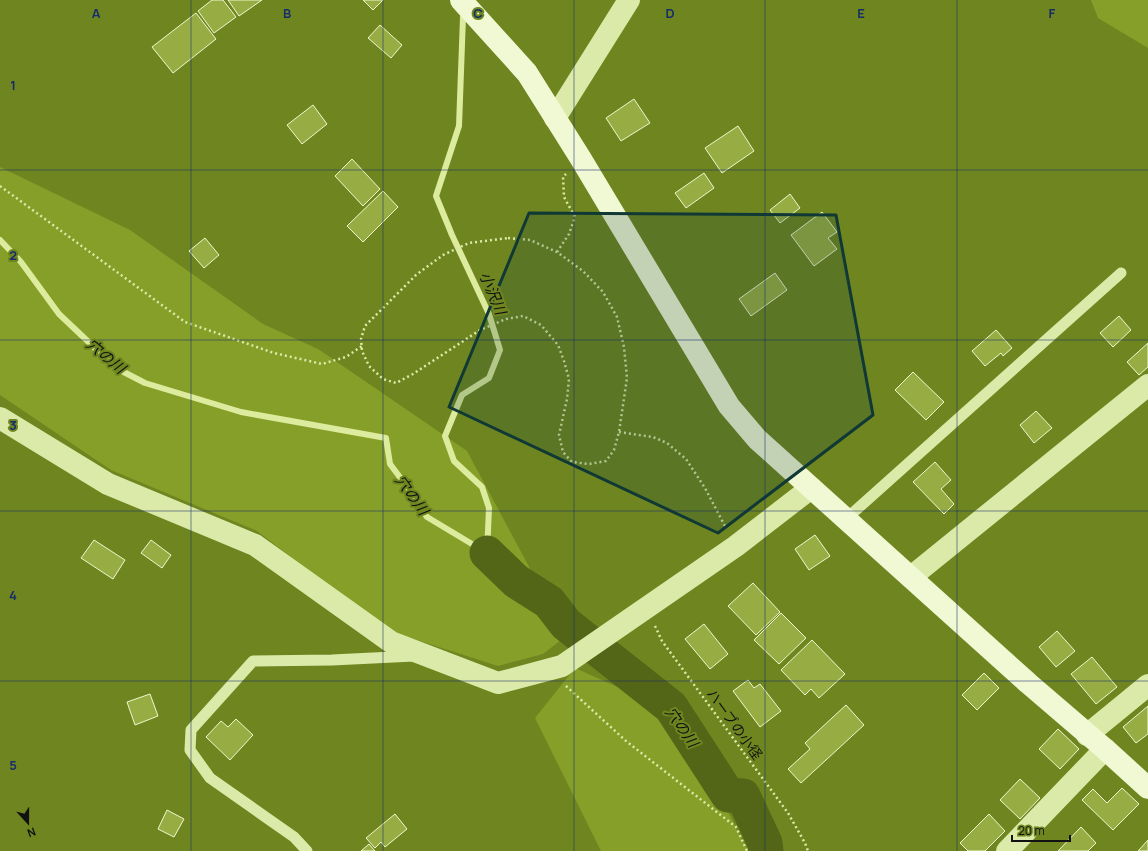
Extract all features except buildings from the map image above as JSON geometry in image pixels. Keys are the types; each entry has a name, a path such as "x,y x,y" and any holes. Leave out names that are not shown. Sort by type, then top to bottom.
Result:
{"street":[{"path":"461,0 527,73 581,159 729,406 757,439 1148,788"},
{"path":"555,118 629,0"},
{"path":"911,577 1148,385"},
{"path":"0,418 108,484 255,545 390,642 498,683 555,668 736,546 811,488"},
{"path":"1087,735 1148,685"},
{"path":"1006,851 1105,749"}],"lane":[{"path":"846,519 1121,273"},
{"path":"307,851 294,837 210,778 190,750 191,730 253,660 332,660 427,656"}],"path":[{"path":"557,252 569,234 575,217 564,197 563,177 581,159"},
{"path":"0,186 185,322 274,353 322,364 346,357 362,346"},
{"path":"508,238 530,240 557,252 583,270 603,292 617,317 624,347 626,378 619,432 614,450 606,461 589,464 572,462 563,452 559,435 567,399 569,379 558,345 541,325 523,316 506,319 480,330 396,383 383,379 369,366 362,351 361,339 366,326 416,275 443,255 469,243 508,238"},
{"path":"619,432 653,437 667,443 686,459 705,488 736,546"},
{"name":"ハーブの小径","path":"643,610 662,641 788,813 808,851"},
{"path":"555,668 626,741 736,827 747,851"}],"highlighted area":[{"path":"529,213 836,215 873,415 718,533 449,407"}],"green space":[{"path":"1091,0 1148,0 1148,48 1098,18"},
{"path":"0,167 130,230 263,324 318,349 467,451 566,636 543,654 498,666 386,630 257,531 111,470 0,395"},
{"path":"575,668 640,697 708,773 749,851 601,851 535,718"}],"waterway":[{"name":"穴の川","path":"0,240 21,262 59,314 116,368 145,383 241,412 386,438 390,464 427,517 487,553 489,508 482,487 454,461 445,436 462,395 489,378 500,350 489,314 452,235 436,196 459,126 463,17"},
{"name":"穴の川","path":"487,553 516,581 549,602 566,624 671,707 728,795 743,796 765,843 766,851"}],"water label":[{"name":"小沢川","path":"493,293"}]}
